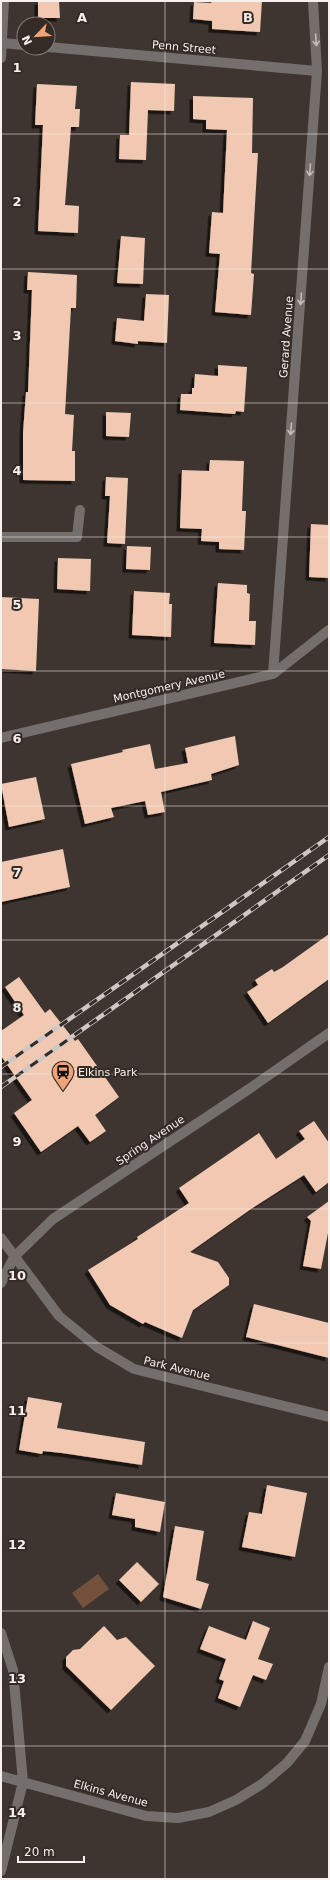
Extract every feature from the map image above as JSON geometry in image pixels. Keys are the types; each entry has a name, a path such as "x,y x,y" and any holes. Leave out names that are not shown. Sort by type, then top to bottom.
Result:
{"street":[{"path":"1,58 4,1"},
{"name":"Gerard Avenue","path":"273,674 317,71 313,1"},
{"path":"2,43 16,44"},
{"name":"Penn Street","path":"56,48 317,71"},
{"path":"1,537 77,536 80,510"},
{"name":"Montgomery Avenue","path":"1,738 273,674 329,630"},
{"name":"Spring Avenue","path":"1,1283 14,1257 53,1219 249,1089 329,1033"},
{"name":"Park Avenue","path":"1,1238 59,1316 97,1347 134,1369 329,1417"},
{"path":"1,1632 13,1670 23,1782 1,1871"},
{"name":"Elkins Avenue","path":"1,1776 146,1816 178,1818 209,1812 236,1800 262,1784 287,1763 305,1741 321,1704 329,1668"}],"shaded area":[{"path":"98,1574 109,1589 83,1608 72,1593"}],"building":[{"path":"38,1 59,1 60,18 56,18 56,16 38,16"},
{"path":"212,1 262,1 260,32 212,29 212,21 193,19 194,2 211,3"},
{"path":"131,82 175,84 174,111 148,110 146,160 119,159 120,135 129,135"},
{"path":"37,84 77,86 75,109 80,109 79,127 71,127 65,205 79,206 78,233 38,231 43,125 35,125"},
{"path":"193,96 253,98 252,153 258,153 251,273 254,274 251,315 215,312 220,254 209,253 212,212 223,213 227,130 206,129 206,120 193,119"},
{"path":"121,236 145,238 143,284 117,283"},
{"path":"28,272 77,275 76,308 71,308 65,414 74,415 72,451 75,451 75,481 23,480 23,433 26,392 28,392 32,290 27,290"},
{"path":"146,294 169,295 167,343 138,341 138,344 115,341 117,318 144,321"},
{"path":"218,365 247,367 244,412 236,411 235,414 180,410 181,394 192,394 195,374 218,376"},
{"path":"106,412 131,413 129,437 106,436"},
{"path":"210,460 244,461 242,511 246,511 244,550 219,549 219,542 201,541 202,529 180,528 182,470 209,471"},
{"path":"106,477 128,478 125,544 107,543 110,496 105,496"},
{"path":"311,524 329,525 329,578 309,577"},
{"path":"127,546 151,547 150,570 126,569"},
{"path":"58,558 91,559 90,591 57,589"},
{"path":"218,583 247,585 247,593 250,594 249,621 256,621 255,645 214,643"},
{"path":"134,591 170,593 169,604 172,604 171,637 132,635"},
{"path":"1,597 39,599 36,671 1,669"},
{"path":"235,736 239,765 211,774 212,780 161,792 165,812 148,815 145,801 111,808 114,817 85,824 71,764 150,744 155,769 188,763 185,748"},
{"path":"36,777 45,819 9,827 1,784"},
{"path":"63,849 70,887 1,902 1,862"},
{"path":"329,934 329,979 268,1023 247,992 258,985 255,980 272,969 274,972 283,967"},
{"path":"19,977 45,1013 50,1009 75,1041 78,1039 119,1097 95,1115 106,1131 90,1142 78,1126 41,1152 14,1113 32,1100 1,1056 1,1031 24,1015 5,987"},
{"path":"314,1121 329,1143 329,1182 316,1192 304,1175 251,1209 190,1252 218,1262 229,1278 229,1285 193,1310 182,1338 145,1322 143,1324 110,1305 88,1270 138,1239 137,1237 189,1203 179,1188 259,1133 276,1159 305,1139 299,1131"},
{"path":"329,1201 329,1228 321,1269 303,1266 311,1221 307,1217"},
{"path":"254,1304 329,1323 329,1358 246,1337"},
{"path":"28,1397 62,1403 57,1428 145,1442 142,1465 62,1453 43,1451 42,1454 19,1450"},
{"path":"267,1485 307,1493 295,1557 242,1547 249,1512 262,1514"},
{"path":"116,1493 165,1502 160,1532 135,1527 135,1519 112,1515"},
{"path":"175,1526 204,1531 196,1580 209,1584 201,1609 163,1597"},
{"path":"137,1562 159,1584 141,1602 119,1580"},
{"path":"253,1621 270,1628 258,1659 273,1664 266,1680 253,1675 240,1707 218,1698 224,1681 219,1679 226,1659 200,1649 209,1626 246,1640"},
{"path":"104,1626 117,1640 126,1637 155,1666 111,1710 66,1666 66,1657 73,1650 80,1649"}],"railway":[{"path":"1,1067 329,837"},
{"path":"1,1087 329,855"}],"place":[{"name":"Elkins Park","path":"63,1092"}]}
